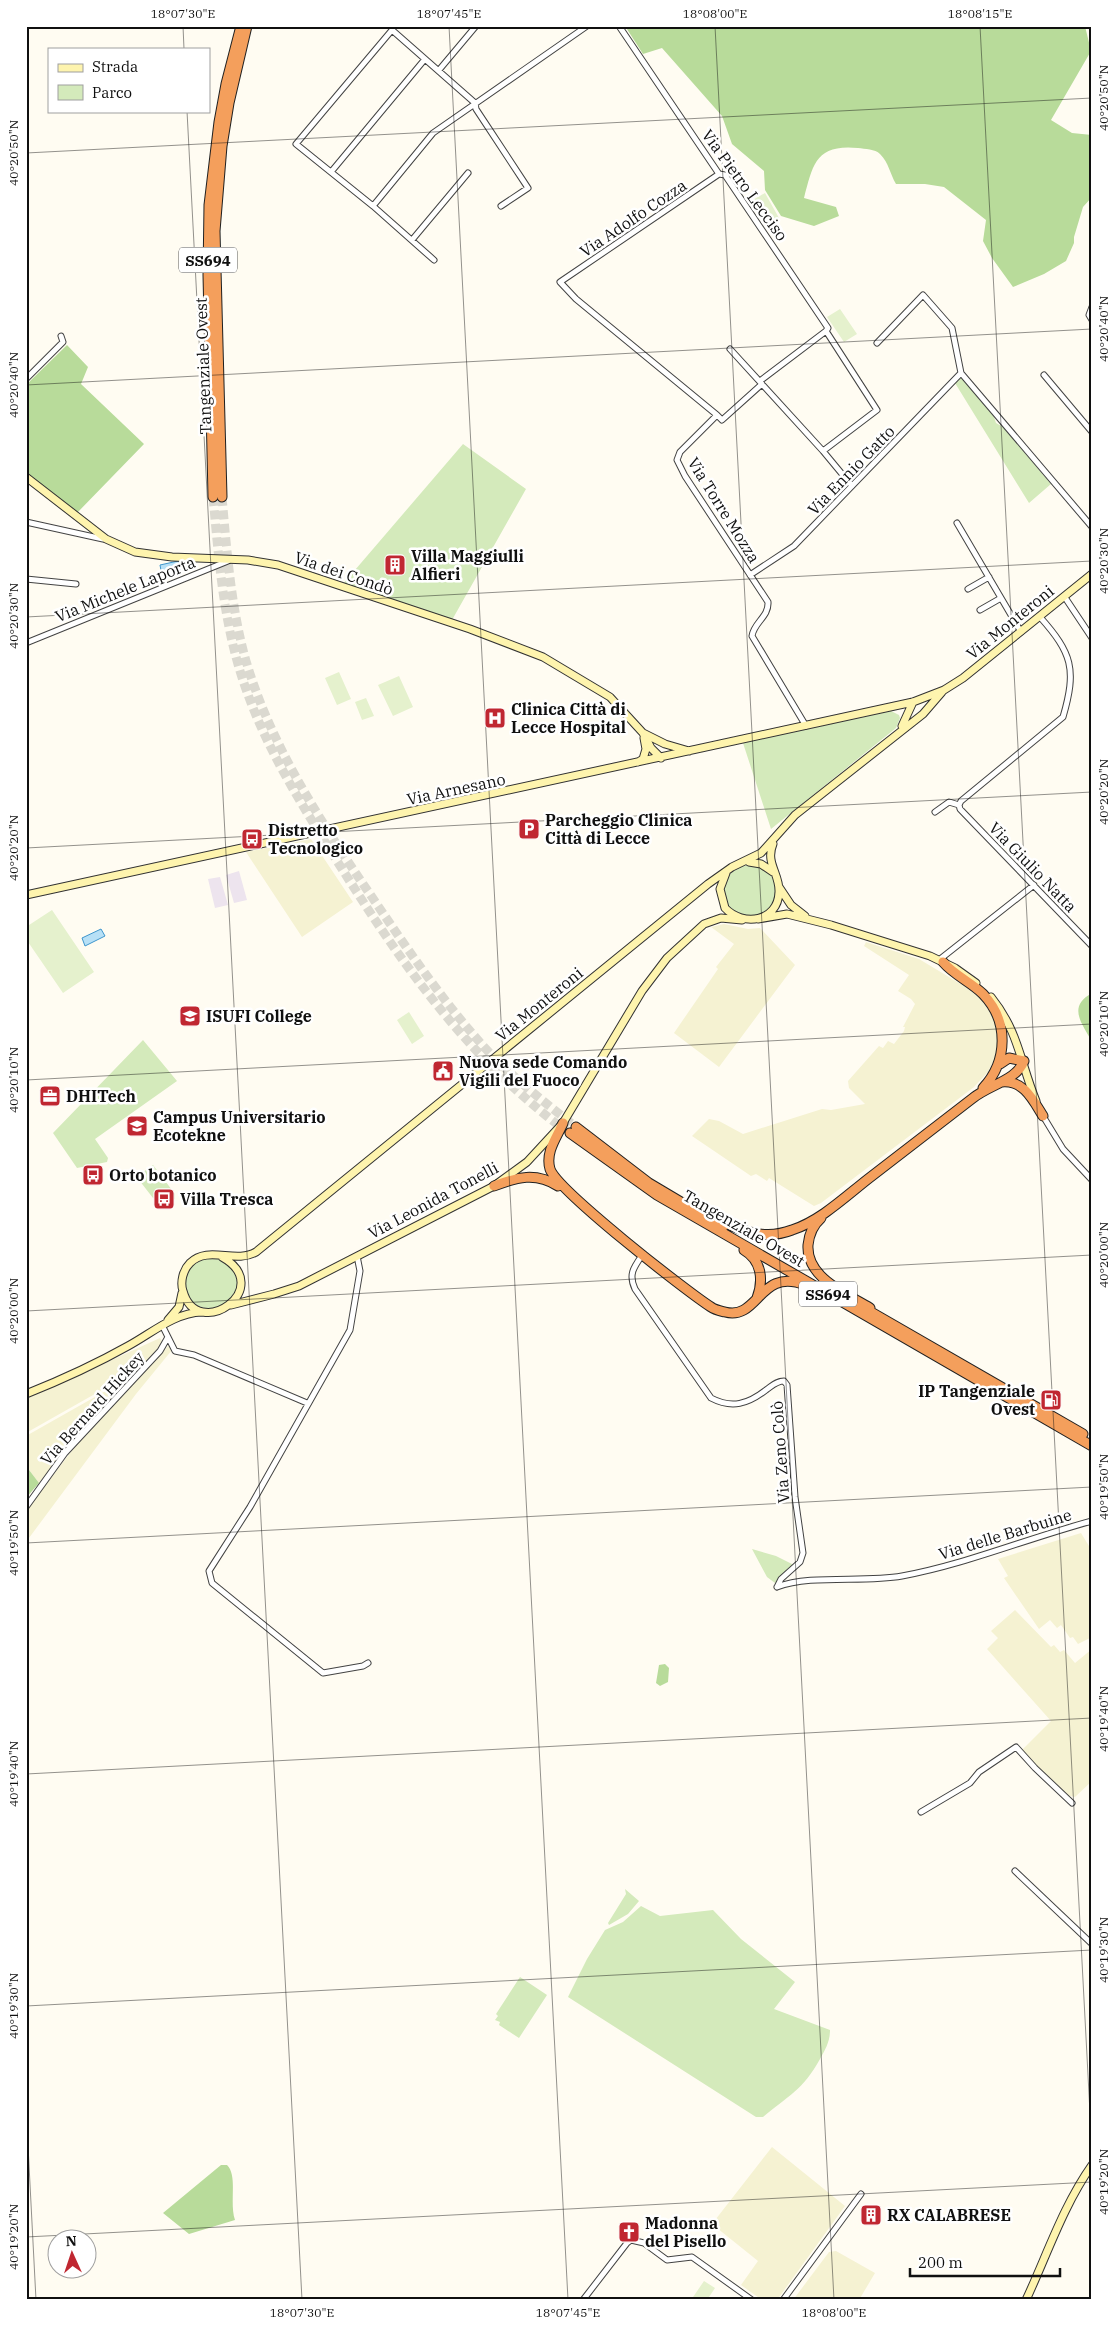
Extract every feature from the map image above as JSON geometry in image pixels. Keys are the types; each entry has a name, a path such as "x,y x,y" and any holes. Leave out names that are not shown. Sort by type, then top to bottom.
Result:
{"highway":[{"name":"Tangenziale Ovest","path":"241,26 226,84 219,122 209,205 208,275 218,497 215,231 227,111 247,26"},
{"path":"941,961 982,993 995,1010 1003,1042 1000,1064 976,1095"},
{"path":"563,1123 548,1157 554,1177 567,1191 643,1254 713,1308 728,1313 745,1310 778,1282 796,1282 868,1320 879,1320 878,1313 828,1282 812,1265 808,1248 809,1237 818,1220 834,1206 976,1095 1015,1075 1020,1071 1024,1061 1009,1058 1000,1064"},
{"path":"997,1083 1008,1081 1022,1087 1043,1116"},
{"name":"Tangenziale Ovest","path":"1092,1439 879,1320 694,1217 643,1186 573,1130 662,1190 879,1320 1092,1446"},
{"path":"494,1186 514,1178 531,1176 543,1178 567,1191"},
{"path":"662,1190 740,1230 757,1234 775,1234 792,1230 834,1206"},
{"path":"694,1217 697,1222 752,1256 760,1269 761,1276 757,1298"}],"main road":[{"name":"Via dei Condò","path":"26,477 106,539 135,552 233,559 271,564 302,572 470,629 543,657 610,698 643,733 661,758"},
{"name":"Via Monteroni","path":"891,708 944,690 963,678 1092,574"},
{"name":"Via Monteroni","path":"163,1325 179,1307 185,1270 197,1258 205,1255 243,1257 256,1252 728,870 761,853 795,815 916,719 944,690"},
{"path":"913,702 918,709 916,719"},
{"name":"Via Monteroni","path":"901,729 913,702"},
{"path":"891,708 896,710 902,717 901,729"},
{"name":"Via Arnesano","path":"26,895 891,708"},
{"name":"Via dei Condò","path":"643,733 672,747 694,751"},
{"path":"635,764 643,759 646,749 643,733"},
{"name":"Via Monteroni","path":"777,834 770,856 774,875 786,900 796,910 816,922"},
{"path":"747,861 761,864 774,875"},
{"path":"728,870 720,888 722,902 730,913 742,920 787,914 941,961 964,974 997,1005 1012,1030 1043,1116"},
{"path":"758,919 765,916 775,906 779,885"},
{"name":"Via Leonida Tonelli","path":"231,1305 299,1286 494,1186 527,1162 563,1123 642,990 676,948 704,924 721,918 742,920"},
{"path":"26,1394 128,1346 163,1325 190,1313 214,1313 231,1305 239,1291 239,1274 235,1267 222,1256"},
{"path":"182,1285 189,1303 205,1312"},
{"path":"1026,2300 1057,2228 1076,2190 1092,2165"}],"street":[{"path":"439,70 476,26"},
{"path":"373,206 433,133 580,28 587,26"},
{"name":"Via Pietro Lecciso","path":"619,26 720,174 726,174 828,328 826,331 877,410 823,451"},
{"path":"434,260 373,206 296,144 392,30 475,103 476,109 528,188 501,206"},
{"path":"331,172 425,59"},
{"path":"412,240 468,173"},
{"name":"Via Adolfo Cozza","path":"717,415 576,299 560,282 720,174"},
{"path":"877,343 923,295 952,328 962,373 1092,528"},
{"path":"1092,307 1089,315 1092,320"},
{"path":"717,415 722,420 761,383 826,331"},
{"path":"26,379 63,342 61,336"},
{"path":"730,349 823,451 852,486"},
{"name":"Via Ennio Gatto","path":"750,575 794,546 962,373"},
{"path":"1044,375 1092,432"},
{"name":"Via Torre Mozza","path":"717,415 680,452 677,460 685,476 768,605 766,614 753,631 752,636 806,726"},
{"path":"26,522 106,539"},
{"path":"958,523 1021,632"},
{"name":"Via Michele Laporta","path":"26,643 233,559"},
{"path":"968,589 988,577"},
{"path":"26,580 76,584"},
{"path":"1064,596 1092,638"},
{"path":"980,610 1001,598"},
{"path":"936,812 949,802 959,805 1063,717 1070,676 1069,660 1063,645 1040,617"},
{"name":"Via Giulio Natta","path":"959,805 960,810 1092,946"},
{"path":"941,961 1034,885"},
{"path":"1043,1116 1063,1149 1092,1180"},
{"name":"Via Zeno Colò","path":"643,1254 630,1276 634,1288 711,1398 723,1403 740,1405 777,1382 784,1381 787,1385 794,1497 802,1552 800,1562 779,1581 777,1587"},
{"path":"357,1256 360,1271 353,1323 250,1507 212,1564 209,1578 216,1586 323,1673 363,1666 368,1663"},
{"path":"163,1325 175,1351 194,1355 307,1403"},
{"name":"Via Bernard Hickey","path":"26,1507 65,1453 160,1351 168,1337"},
{"name":"Via delle Barbuine","path":"777,1587 813,1581 869,1580 903,1576 979,1558 1061,1528 1092,1521"},
{"path":"922,1812 970,1783 979,1772 1016,1747 1072,1803"},
{"path":"1015,1871 1092,1944"},
{"path":"783,2300 861,2194"},
{"path":"583,2300 631,2240 644,2243 667,2260 692,2256 752,2300"}],"shaded area":[{"path":"311,839 353,902 302,937 246,852"},
{"path":"239,871 247,900 234,903 226,875"},
{"path":"220,877 228,905 215,908 208,879"},
{"path":"724,924 748,929 760,928 795,965 719,1067 674,1033 718,969 716,967 734,944 711,927"},
{"path":"866,942 919,959 980,998 997,1027 996,1055 988,1072 974,1087 821,1203 814,1206 769,1178 767,1181 756,1174 751,1176 692,1136 709,1119 719,1121 743,1134 822,1109 831,1110 865,1104 849,1088 848,1081 879,1046 883,1048 888,1041 894,1044 904,1031 905,1027 903,1027 915,1004 911,999 898,991 909,975 864,946"},
{"path":"160,1338 163,1343 139,1369 26,1433 26,1399"},
{"path":"170,1344 172,1350 136,1394 26,1542 26,1511 80,1440"},
{"path":"109,1389 114,1396 39,1483 26,1466 26,1436"},
{"path":"1081,1533 1092,1551 1092,1637 1078,1644 1073,1637 1070,1638 1061,1625 1057,1628 1050,1620 1039,1629 1004,1578 1008,1576 998,1559"},
{"path":"1015,1610 1051,1647 1054,1645 1060,1652 1064,1650 1075,1663 1092,1649 1092,1781 1075,1797 1065,1795 1021,1751 1051,1721 987,1649 998,1638 991,1631"},
{"path":"772,2147 845,2206 777,2300 762,2300 741,2285 758,2261 712,2224"},
{"path":"836,2251 875,2273 859,2300 793,2300 829,2252"}],"green space":[{"path":"625,26 1085,26 1091,51 1051,120 1072,133 1092,135 1092,197 1083,207 1074,243 1066,261 1044,274 1013,287 992,258 983,241 986,220 944,187 925,184 896,184 883,157 878,152 867,149 833,149 819,159 810,175 804,198 836,207 839,216 814,226 781,216 765,190 764,171 732,144 722,116 662,48 643,54"},
{"path":"765,193 779,218 766,226 751,201"},
{"path":"840,309 857,334 844,342 827,317"},
{"path":"67,345 88,367 81,384 144,444 77,513 26,473 26,385"},
{"path":"960,378 964,379 993,414 996,423 1003,427 1051,484 1029,503 955,383"},
{"path":"463,444 526,489 452,620 343,584"},
{"path":"339,672 351,699 337,705 325,678"},
{"path":"399,676 413,707 393,716 378,685"},
{"path":"366,698 374,716 362,720 355,702"},
{"path":"891,711 899,715 900,718 896,728 771,829 743,743"},
{"path":"745,865 755,865 764,869 772,877 776,891 772,905 764,913 755,917 745,917 736,913 728,905 724,896 724,886 728,877 736,869"},
{"path":"52,910 94,972 63,993 26,939 26,927"},
{"path":"1092,993 1092,1042 1081,1022 1078,1010 1084,998"},
{"path":"409,1012 424,1036 412,1044 397,1020"},
{"path":"143,1040 177,1081 95,1139 108,1158 107,1162 77,1168 53,1133"},
{"path":"153,1165 175,1194 175,1199 171,1201 153,1198 139,1180 139,1175"},
{"path":"211,1257 221,1259 229,1265 235,1273 237,1283 235,1293 229,1301 221,1307 211,1309 201,1307 193,1301 187,1293 185,1283 187,1273 193,1265 201,1259"},
{"path":"26,1466 39,1483 26,1498"},
{"path":"752,1549 776,1556 794,1565 775,1583 767,1577"},
{"path":"665,1664 669,1668 668,1682 660,1686 656,1683 659,1665"},
{"path":"625,1889 639,1901 628,1914 609,1925 608,1923 626,1894"},
{"path":"641,1906 660,1916 713,1910 741,1939 795,1982 774,2009 830,2030 825,2049 814,2070 794,2092 763,2117 756,2117 568,1997 587,1959 605,1930 623,1922"},
{"path":"520,1977 547,1995 519,2038 499,2025 500,2022 495,2020 498,2016 496,2014"},
{"path":"221,2165 227,2165 232,2176 233,2213 235,2220 189,2234 163,2213"},
{"path":"704,2281 715,2288 707,2300 691,2300"}],"water":[{"path":"178,561 181,572 162,576 160,565"},
{"path":"101,929 105,936 85,946 82,938"}],"tunnel":[{"path":"213,497 224,598 231,637 244,684 276,759 357,893 382,931 436,1004 496,1071 529,1102 566,1131"},
{"path":"222,497 233,600 246,661 267,720 310,802 361,881 451,1008 485,1048 506,1069 576,1127"}],"place":[{"name":"Villa Maggiulli Alfieri","path":"395,565"},
{"name":"Clinica Città di Lecce Hospital","path":"495,718"},
{"name":"Parcheggio Clinica Città di Lecce","path":"529,829"},
{"name":"Distretto Tecnologico","path":"252,839"},
{"name":"ISUFI College","path":"190,1016"},
{"name":"Nuova sede Comando Vigili del Fuoco","path":"443,1071"},
{"name":"DHITech","path":"50,1096"},
{"name":"Campus Universitario Ecotekne","path":"137,1126"},
{"name":"Orto botanico","path":"93,1175"},
{"name":"Villa Tresca","path":"164,1199"},
{"name":"IP Tangenziale Ovest","path":"1051,1400"},
{"name":"RX CALABRESE","path":"871,2215"},
{"name":"Madonna del Pisello","path":"629,2232"}]}
